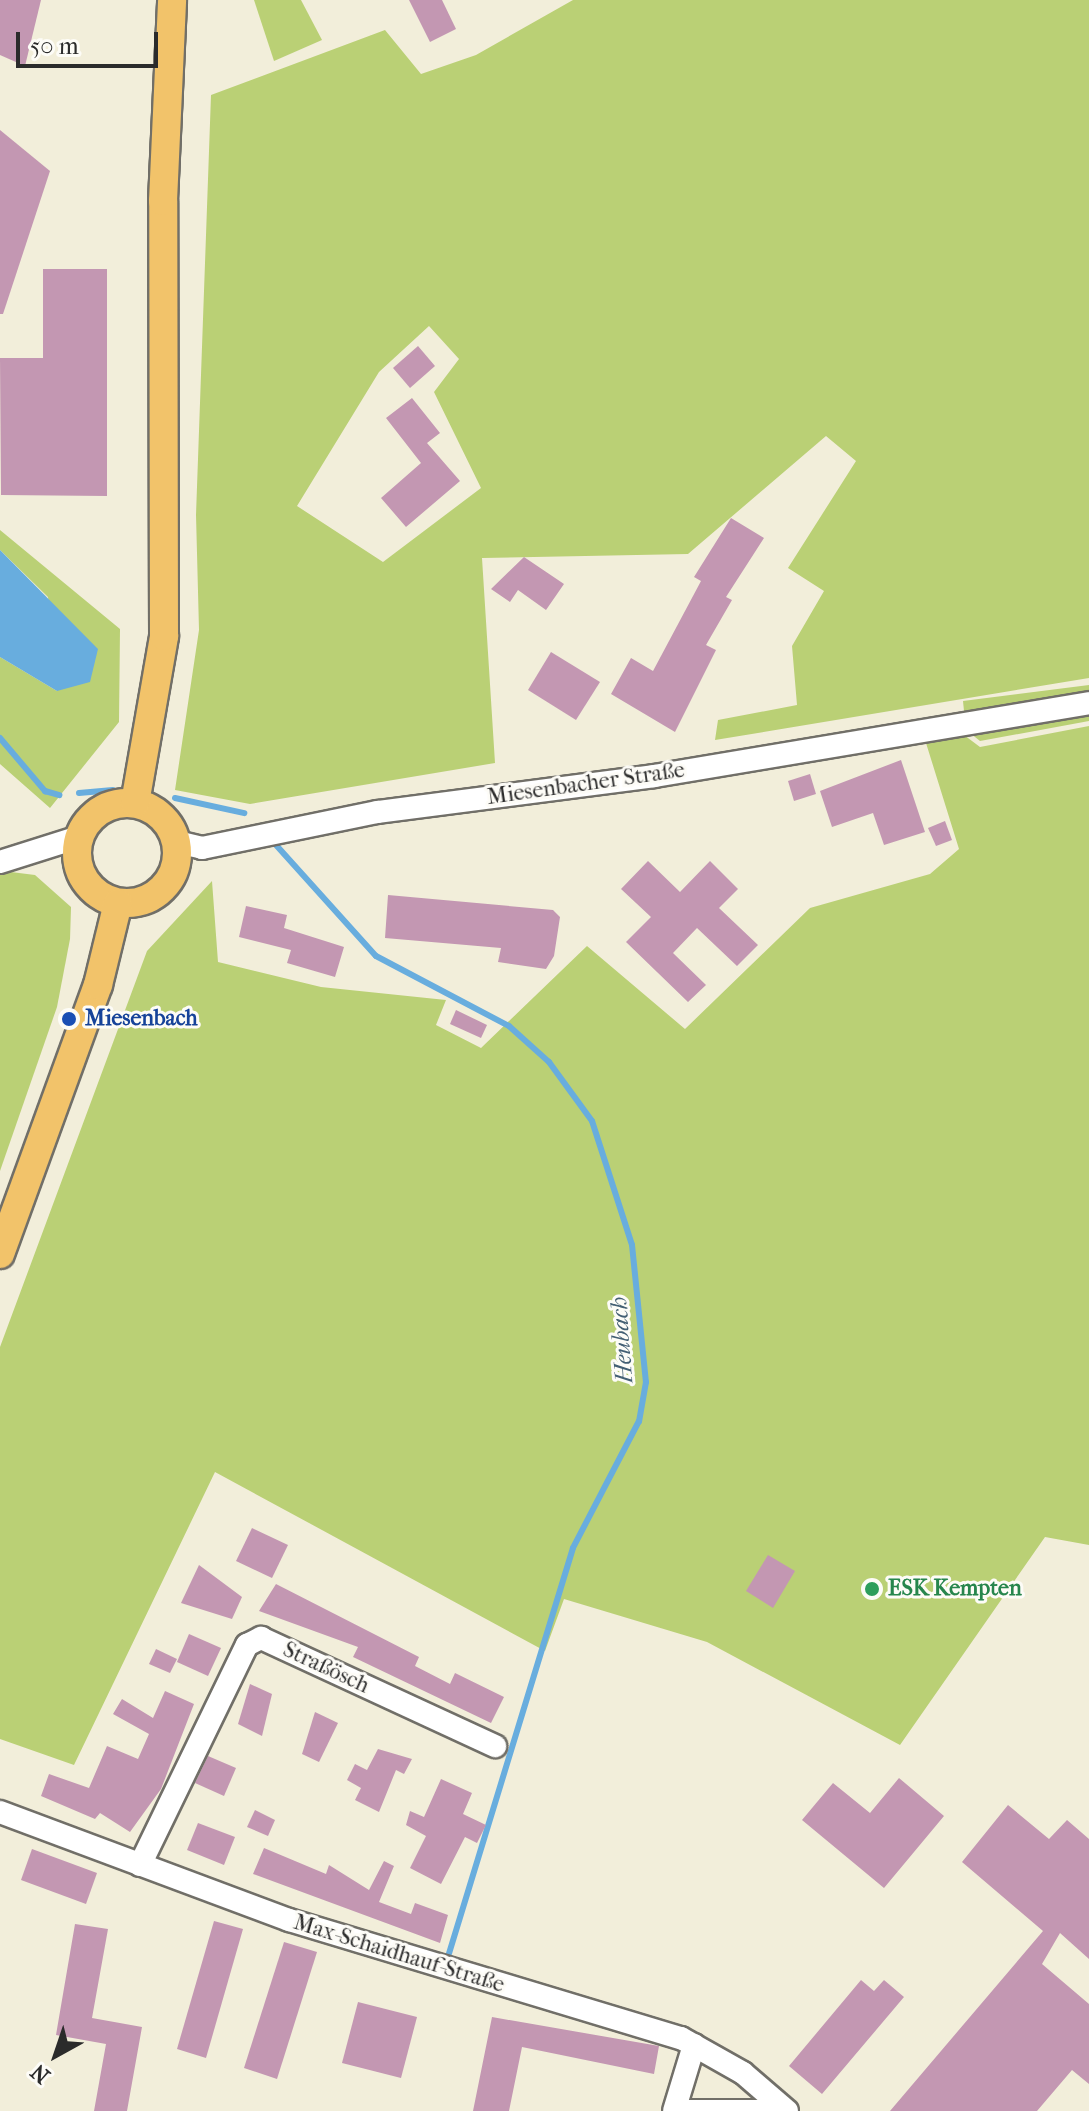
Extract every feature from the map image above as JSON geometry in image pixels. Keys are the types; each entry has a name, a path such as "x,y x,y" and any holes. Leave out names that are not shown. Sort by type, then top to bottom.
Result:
{"main road":[{"path":"135,803 164,636 163,201 172,0"},
{"path":"135,803 162,816 177,842 176,866 163,890 118,903 90,888 78,866 79,837 91,818 113,805 135,803"},
{"path":"0,1254 98,985 118,903"}],"street":[{"name":"Miesenbacher Straße","path":"177,842 202,848 378,812 654,776 1089,703"},
{"path":"0,862 79,837"},
{"name":"Straßösch","path":"140,1865 247,1645 261,1638 495,1746"},
{"name":"Max-Schaidhauf-Straße","path":"0,1812 289,1920 694,2045 787,2111"},
{"path":"674,2111 694,2045"},
{"path":"686,2111 764,2111"}],"green space":[{"path":"254,0 301,0 322,40 274,61"},
{"path":"573,0 1089,0 1089,678 715,740 718,720 797,705 792,646 824,591 788,568 856,461 826,436 688,554 482,558 495,763 250,804 175,790 199,630 196,515 211,95 385,30 421,74 476,55","holes":["429,326 459,359 434,392 481,488 383,562 297,506 379,372"]},
{"path":"0,530 120,629 119,722 50,808 0,764 0,657 57,691 48,597 0,550"},
{"path":"1089,685 1089,694 964,711 963,701"},
{"path":"1089,712 1089,721 980,741 970,733"},
{"path":"1089,726 1089,1545 1045,1537 900,1745 707,1642 564,1599 545,1651 215,1472 74,1765 0,1739 0,1347 147,951 212,881 218,962 321,987 446,1000 436,1025 481,1048 587,946 685,1029 810,908 930,874 959,849 926,743 964,735 980,747"},
{"path":"0,874 35,875 71,907 70,939 57,1007 0,1171"}],"water":[{"path":"0,550 98,649 90,682 57,691 0,657"}],"building":[{"path":"0,0 41,0 25,66 0,55"},
{"path":"409,0 442,0 456,29 430,42"},
{"path":"0,130 50,171 3,314 0,314"},
{"path":"43,269 107,269 107,496 1,495 0,358 43,358"},
{"path":"418,346 435,366 410,388 393,368"},
{"path":"412,398 440,433 427,443 460,481 406,527 381,498 421,463 386,418"},
{"path":"731,518 764,538 726,597 732,600 706,645 716,650 675,732 611,694 631,658 653,671 701,581 694,577"},
{"path":"524,557 564,584 546,610 518,590 510,602 491,589"},
{"path":"551,652 600,682 576,720 528,690"},
{"path":"901,760 925,832 884,845 873,813 832,827 820,791"},
{"path":"810,774 816,794 794,801 788,781"},
{"path":"945,821 952,840 936,846 928,828"},
{"path":"648,861 680,892 710,861 738,889 719,908 758,945 737,966 697,928 673,953 706,985 688,1002 626,942 651,917 621,889"},
{"path":"388,895 553,910 560,917 554,956 546,969 498,962 501,948 385,938"},
{"path":"246,906 287,915 284,928 344,947 335,977 287,963 291,950 239,937"},
{"path":"456,1010 487,1025 481,1038 450,1024"},
{"path":"252,1528 288,1545 272,1578 236,1561"},
{"path":"768,1555 795,1571 773,1608 746,1591"},
{"path":"199,1565 242,1597 232,1619 181,1603"},
{"path":"276,1584 419,1657 415,1666 450,1684 455,1673 504,1697 491,1723 353,1657 358,1647 259,1611"},
{"path":"189,1634 221,1648 208,1676 177,1662"},
{"path":"156,1649 177,1659 170,1673 149,1664"},
{"path":"250,1684 272,1694 262,1736 238,1724"},
{"path":"165,1691 194,1704 161,1789 130,1832 100,1813 95,1819 41,1796 49,1774 89,1788 107,1746 138,1759 149,1734 113,1714 122,1699 153,1718"},
{"path":"315,1712 338,1723 319,1762 302,1754"},
{"path":"378,1749 412,1759 404,1774 396,1770 379,1812 355,1800 361,1788 347,1780 355,1764 367,1770"},
{"path":"208,1756 236,1768 224,1796 195,1783"},
{"path":"899,1778 944,1816 884,1888 802,1820 833,1783 870,1813"},
{"path":"441,1779 472,1793 463,1814 486,1825 477,1843 465,1837 441,1884 410,1868 426,1836 406,1825 410,1811 424,1817"},
{"path":"1008,1805 1049,1839 1067,1820 1089,1839 1089,1959 1060,1933 1042,1964 1089,2004 1089,2084 1072,2070 1037,2111 890,2111 1043,1931 962,1862"},
{"path":"255,1810 275,1820 268,1836 247,1827"},
{"path":"198,1823 235,1837 224,1865 187,1850"},
{"path":"264,1848 326,1874 329,1865 369,1890 384,1861 394,1866 379,1902 411,1914 415,1903 448,1915 440,1943 253,1874"},
{"path":"32,1849 97,1873 86,1904 21,1880"},
{"path":"214,1921 243,1929 206,2058 177,2049"},
{"path":"75,1924 108,1929 92,2018 142,2027 127,2111 94,2111 106,2044 56,2035"},
{"path":"284,1942 317,1952 277,2079 244,2068"},
{"path":"861,1980 874,1991 884,1980 904,1997 822,2094 789,2066"},
{"path":"358,2002 417,2017 401,2078 342,2063"},
{"path":"492,2017 659,2046 654,2074 522,2047 509,2111 473,2111"}],"waterway":[{"name":"Heubach","path":"0,738 45,791 59,795"},
{"name":"Heubach","path":"79,793 113,790"},
{"name":"Heubach","path":"175,798 244,813"},
{"name":"Heubach","path":"276,845 376,956 509,1026 549,1062 592,1121 632,1245 646,1382 639,1421 573,1548 449,1953"}],"place":[{"name":"Miesenbach","path":"69,1019"},
{"name":"ESK Kempten","path":"872,1589"}]}
